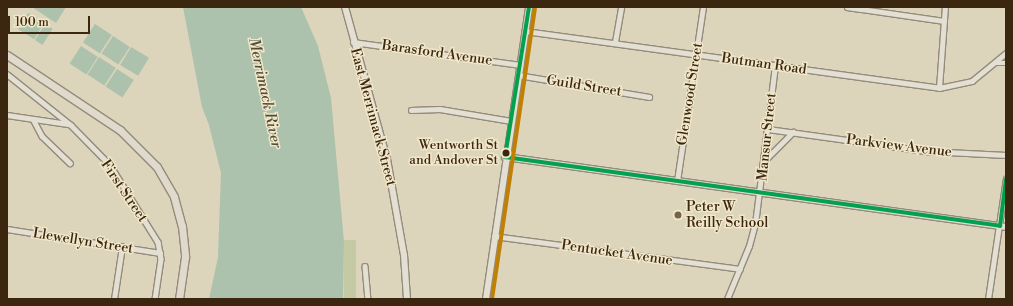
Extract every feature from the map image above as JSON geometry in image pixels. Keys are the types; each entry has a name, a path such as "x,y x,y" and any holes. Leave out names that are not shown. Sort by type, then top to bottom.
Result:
{"main road":[{"path":"7,55 120,130 157,167 174,197 182,226 185,258 180,299"}],"street":[{"name":"East Merrimack Street","path":"345,7 353,42 387,159 404,255 407,299"},
{"path":"486,299 505,158 529,7"},
{"path":"615,42 621,7"},
{"name":"Glenwood Street","path":"677,181 703,7"},
{"path":"847,7 944,21"},
{"path":"939,88 945,7"},
{"name":"Butman Road","path":"525,31 615,42 775,66 939,88 972,81 996,63 1006,53"},
{"name":"Barasford Avenue","path":"353,42 520,65"},
{"path":"996,63 1006,63"},
{"name":"Mansur Street","path":"727,299 740,269 755,224 761,193 775,66"},
{"name":"First Street","path":"7,74 71,125 110,165 158,242 160,253 155,299"},
{"name":"Guild Street","path":"518,75 649,97"},
{"path":"411,110 440,109 511,121"},
{"path":"7,115 71,125"},
{"path":"33,119 42,136 70,163"},
{"name":"Parkview Avenue","path":"768,129 927,151 1006,155"},
{"path":"764,161 793,132"},
{"path":"505,158 1003,226"},
{"path":"988,299 1003,226 1006,179"},
{"name":"Llewellyn Street","path":"7,230 160,253"},
{"name":"Pentucket Avenue","path":"494,236 740,269"},
{"path":"114,299 122,247"},
{"path":"365,266 368,299"}],"shaded area":[{"path":"344,240 356,240 356,299 344,299"}],"water":[{"path":"32,7 66,7 56,23"},
{"name":"Merrimack River","path":"183,7 301,7 318,46 331,98 344,242 343,299 209,299 218,257 221,173 209,125 202,107"},
{"path":"28,13 44,23 34,39 18,29"},
{"path":"45,24 53,29 43,45 35,40"},
{"path":"95,24 112,35 100,53 83,42"},
{"path":"113,36 130,47 118,65 102,54"},
{"path":"81,46 98,57 86,75 70,64"},
{"path":"131,47 149,58 138,76 120,65"},
{"path":"99,57 116,68 104,86 88,75"},
{"path":"117,69 134,80 122,98 106,87"}],"transit line":[{"path":"529,7 505,157 1000,226 1006,179"},
{"path":"492,299 535,8"}],"place":[{"name":"Wentworth St and Andover St","path":"506,153"},
{"name":"Peter W Reilly School","path":"678,215"}]}
